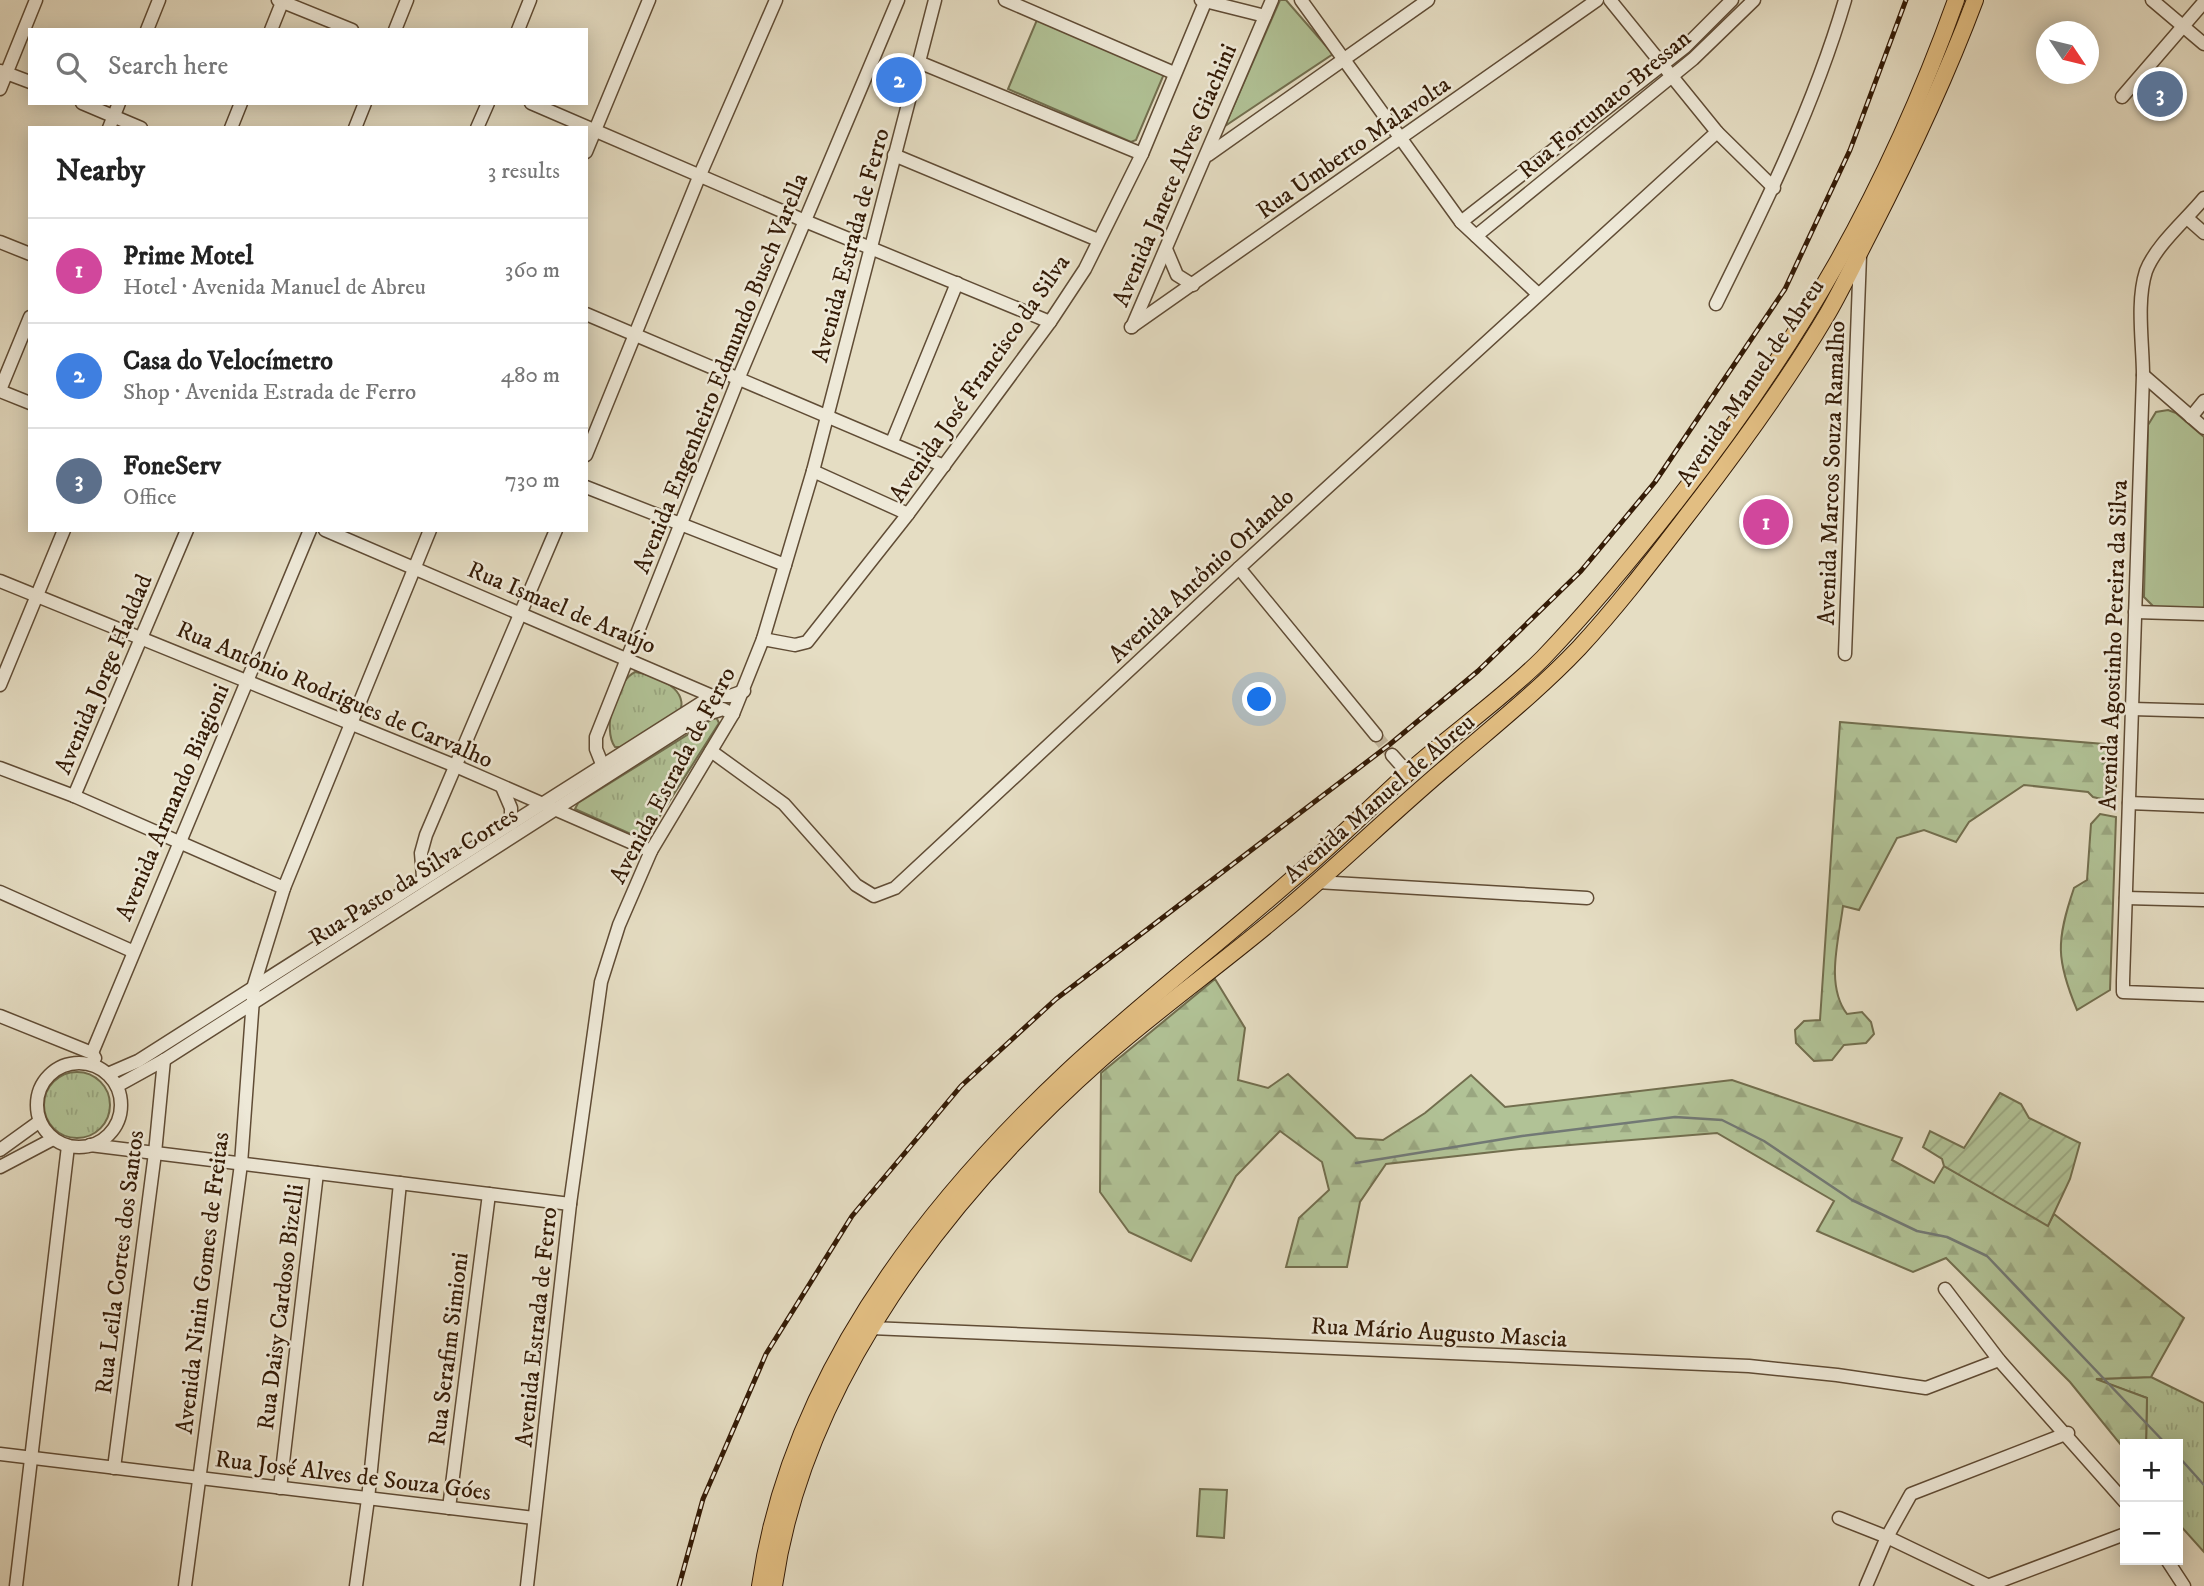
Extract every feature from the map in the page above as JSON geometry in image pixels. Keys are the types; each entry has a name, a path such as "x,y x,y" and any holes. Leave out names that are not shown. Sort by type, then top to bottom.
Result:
{"main road":[{"name":"Avenida Manuel de Abreu","path":"760,1586 782,1483 806,1420 831,1368 906,1253 1011,1127 1067,1072 1294,878 1408,773 1538,663 1626,566 1728,435 1800,329 1839,262 1928,78 1956,0"},
{"name":"Avenida Manuel de Abreu","path":"774,1586 779,1552 795,1489 834,1393 871,1328 933,1241 986,1176 1101,1059 1317,882 1522,705 1612,609 1759,417 1828,313 1943,82 1975,0"}],"street":[{"path":"0,89 3,72 36,0"},
{"path":"148,28 159,0"},
{"path":"396,28 407,0"},
{"path":"519,28 530,0"},
{"path":"588,147 649,0"},
{"path":"588,450 699,177 776,0"},
{"name":"Avenida Engenheiro Edmundo Busch Varella","path":"602,764 596,749 596,737 739,377 898,0"},
{"name":"Avenida Estrada de Ferro","path":"527,1586 570,1204 601,982 619,925 651,851 733,714 763,639 813,471 894,155 921,63 935,0"},
{"path":"1005,0 1174,73"},
{"name":"Avenida Janete Alves Giachini","path":"1131,327 1272,0"},
{"path":"1301,0 1399,140 1461,222 1538,294"},
{"path":"1207,156 1428,0"},
{"name":"Rua Umberto Malavolta","path":"1131,327 1597,0"},
{"path":"1610,0 1717,132 1774,188"},
{"name":"Rua Fortunato Bressan","path":"1461,222 1685,47 1732,0"},
{"name":"Rua Fortunato Bressan","path":"1476,236 1673,76 1754,0"},
{"path":"1716,304 1774,188 1829,54 1845,0"},
{"path":"2152,0 2204,44"},
{"path":"272,28 281,1 347,28"},
{"path":"1204,1 1265,16"},
{"name":"Avenida José Francisco da Silva","path":"763,639 795,645 807,642 908,514 1051,322 1085,269 1142,154 1204,1"},
{"path":"2122,97 2204,2"},
{"path":"921,63 1142,154"},
{"path":"3,72 28,81"},
{"path":"85,105 111,122 131,126"},
{"path":"111,122 117,105"},
{"path":"232,126 240,105"},
{"path":"356,126 364,105"},
{"path":"478,126 487,105"},
{"path":"536,105 586,126"},
{"path":"588,127 699,177 1051,322"},
{"name":"Avenida Antônio Orlando","path":"711,751 784,804 856,885 874,896 895,888 1238,568 1717,132"},
{"path":"894,155 1098,240"},
{"name":"Avenida Agostinho Pereira da Silva","path":"2204,198 2156,255 2146,272 2143,300 2143,375 2123,992 2204,995"},
{"path":"2187,218 2204,233"},
{"path":"0,242 28,253"},
{"path":"1166,249 1177,275 1193,285"},
{"name":"Avenida Marcos Souza Ramalho","path":"1845,654 1860,251"},
{"path":"892,442 957,283"},
{"path":"588,315 944,466"},
{"path":"28,322 0,391 28,402"},
{"path":"2143,375 2204,428"},
{"path":"2191,417 2204,401"},
{"path":"813,471 908,514"},
{"path":"588,488 679,526 785,565"},
{"path":"0,685 63,532"},
{"name":"Avenida Jorge Haddad","path":"74,796 144,638 186,532"},
{"name":"Avenida Armando Biagioni","path":"92,1053 132,951 309,532"},
{"name":"Rua Ismael de Araújo","path":"331,532 712,696"},
{"name":"Avenida Ninin Gomes de Freitas","path":"186,1586 198,1477 241,1164 254,985 284,888 429,532"},
{"path":"423,877 423,845 555,532"},
{"path":"1238,568 1376,735"},
{"name":"Rua Antônio Rodrigues de Carvalho","path":"0,581 458,767 651,851"},
{"path":"2136,612 2204,614"},
{"path":"712,696 730,696 744,691"},
{"name":"Rua Pasto da Silva Cortes","path":"104,1071 138,1061 423,877 712,696"},
{"name":"Rua Pasto da Silva Cortes","path":"117,1086 164,1060 701,716 723,709 733,714"},
{"path":"2132,709 2204,711"},
{"path":"1392,755 1408,773"},
{"path":"0,768 74,796 284,888"},
{"path":"502,786 511,808 511,824"},
{"path":"2129,803 2204,806"},
{"path":"1317,882 1587,898"},
{"path":"0,892 132,951"},
{"path":"2126,898 2204,900"},
{"path":"0,1016 92,1053 117,1086 121,1110 117,1122 111,1132 90,1145"},
{"path":"65,1065 73,1045"},
{"name":"Rua Leila Cortes dos Santos","path":"114,1468 155,1153 164,1060"},
{"path":"104,1071 90,1064 65,1065 46,1078 37,1099 40,1121 53,1139 68,1146 90,1145 570,1204"},
{"path":"0,1150 40,1121"},
{"path":"0,1167 53,1139"},
{"path":"16,1586 68,1146"},
{"name":"Rua Daisy Cardoso Bizelli","path":"279,1488 317,1173"},
{"path":"356,1586 368,1499 400,1183"},
{"name":"Rua Serafim Simioni","path":"449,1508 489,1194"},
{"path":"1945,1289 1999,1360 2068,1433 2120,1496"},
{"name":"Rua Mário Augusto Mascia","path":"871,1328 1749,1366 1926,1388 1999,1360"},
{"path":"1866,1586 1887,1537 1911,1494 2068,1433"},
{"name":"Rua José Alves de Souza Góes","path":"0,1454 32,1460 198,1477 534,1518"},
{"path":"1839,1518 1887,1537 1987,1585 2120,1536"},
{"path":"2170,1565 2183,1586"}],"green space":[{"path":"1280,0 1286,0 1333,54 1225,126"},
{"path":"1039,15 1164,74 1136,140 1131,142 1008,89"},
{"path":"2168,410 2176,413 2204,437 2204,609 2155,608 2144,597 2148,425 2156,412"},
{"path":"635,672 667,683 678,694 681,709 621,747 615,747 610,729 613,706 622,685"},
{"path":"716,717 719,723 651,830 644,836 633,835 575,809 578,803"},
{"path":"1840,722 2116,745 2116,794 2106,800 2093,797 2088,792 2024,785 1969,822 1956,842 1924,830 1897,838 1859,910 1843,906 1835,962 1840,1002 1847,1014 1862,1012 1871,1022 1874,1034 1866,1043 1844,1045 1832,1060 1814,1061 1796,1043 1795,1030 1804,1021 1820,1020"},
{"path":"2100,814 2116,817 2110,990 2077,1010 2062,963 2062,937 2074,888 2087,880 2091,824"},
{"path":"1215,979 1245,1028 1238,1080 1268,1088 1288,1074 1356,1138 1383,1140 1425,1113 1471,1075 1505,1107 1732,1080 1902,1138 1892,1160 1934,1183 1944,1166 2048,1225 2054,1214 2184,1318 2151,1377 2096,1379 2147,1398 2146,1439 2120,1439 2120,1444 2070,1382 1946,1258 1913,1272 1817,1231 1834,1201 1717,1133 1520,1149 1386,1164 1360,1202 1347,1267 1286,1267 1299,1218 1329,1190 1322,1162 1280,1131 1236,1176 1191,1261 1129,1232 1100,1192 1101,1073"},
{"path":"71,1072 83,1072 101,1081 108,1092 108,1118 101,1129 90,1136 71,1138 58,1133 49,1124 44,1111 44,1099 49,1086 58,1077"},
{"path":"2000,1093 2021,1104 2029,1118 2080,1143 2070,1179 2048,1226 1944,1166 1942,1159 1923,1147 1930,1131 1964,1148"},
{"path":"2151,1377 2204,1403 2204,1552 2183,1529 2183,1439 2146,1439 2147,1398 2094,1379"},
{"path":"1200,1489 1227,1490 1224,1538 1197,1536"}],"waterway":[{"path":"1356,1163 1522,1136 1675,1117 1722,1120 1764,1141 1852,1200 1917,1231 1947,1237 1987,1256 2161,1439"},
{"path":"2183,1462 2204,1485"}],"tunnel":[{"path":"1376,735 1392,755"}],"railway":[{"path":"679,1586 703,1499 766,1354 852,1216 961,1086 1056,999 1389,745 1478,671 1581,571 1655,482 1785,289 1850,150 1906,0"}],"place":[{"name":"Casa do Velocímetro","path":"899,80"},
{"name":"FoneServ","path":"2160,94"},
{"name":"Prime Motel","path":"1766,522"}]}
